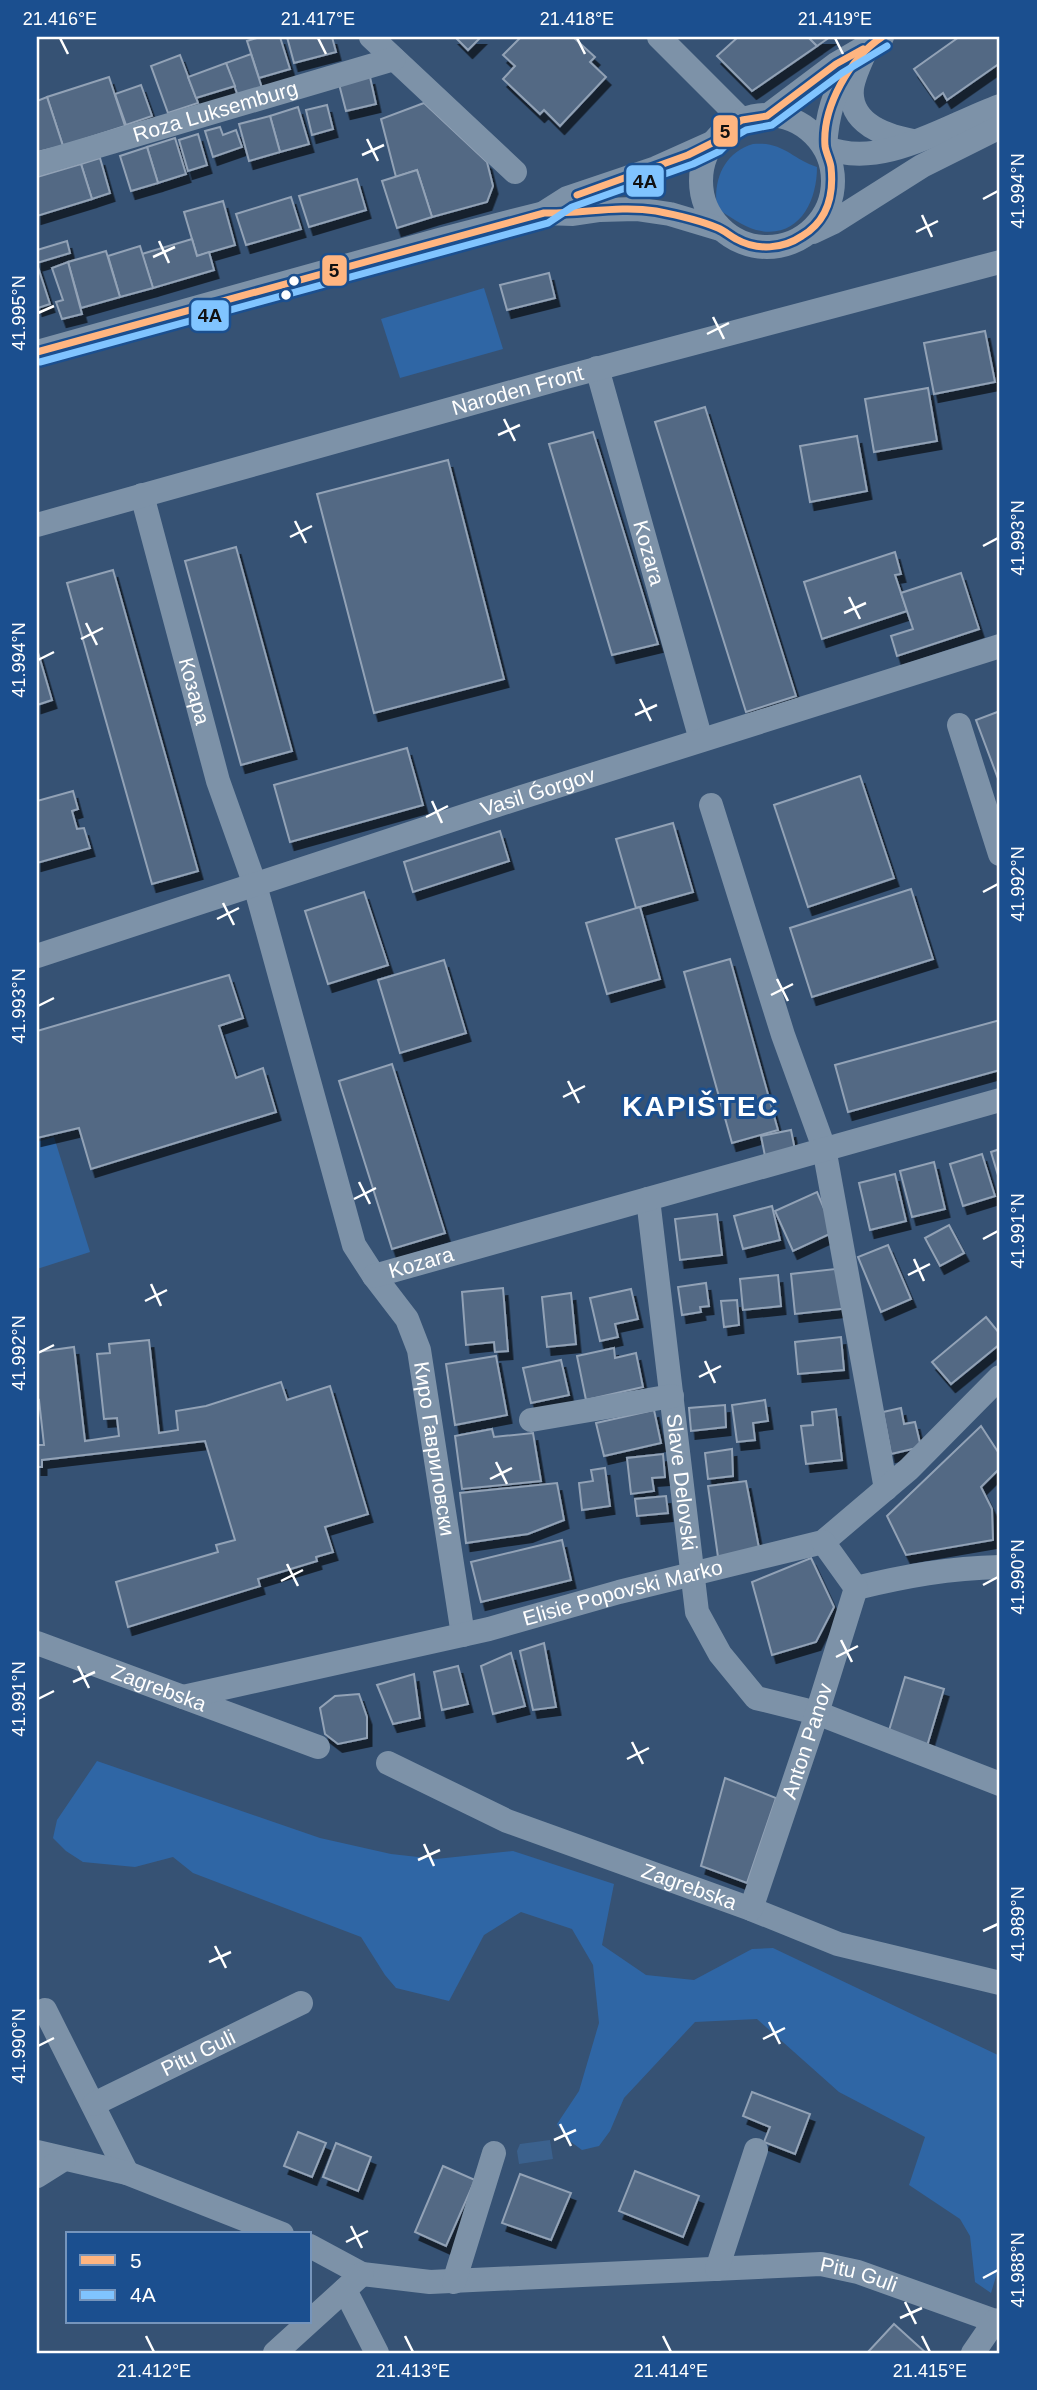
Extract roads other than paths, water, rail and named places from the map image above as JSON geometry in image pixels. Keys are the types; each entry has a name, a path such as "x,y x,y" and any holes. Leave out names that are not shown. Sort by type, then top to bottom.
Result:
{"street":[{"path":"371,37 515,172"},
{"path":"659,37 742,120"},
{"path":"767,116 836,64 875,41"},
{"path":"875,41 852,88 852,99 864,122 879,132 914,142"},
{"path":"803,236 818,224 828,208 832,189 831,164 825,147 834,97 846,74 875,41"},
{"name":"Roza Luksemburg","path":"37,164 394,59"},
{"path":"720,229 709,214 701,177 705,159 714,142 727,129 742,120 767,116 783,118 799,124 825,147 837,152 863,155 884,152 914,142 1000,106"},
{"path":"37,352 393,252 544,213 573,214 636,209 670,214 720,229 739,242 760,247 783,246 832,223 922,166 1000,127"},
{"path":"544,213 567,198 656,167 714,142"},
{"name":"Naroden Front","path":"37,524 597,368 1000,262"},
{"name":"Kozara","path":"597,368 701,740"},
{"name":"Козара","path":"142,495 218,781 255,885"},
{"name":"Vasil Ǵorgov","path":"37,956 701,740 1000,646"},
{"path":"959,725 1000,854"},
{"path":"711,805 783,1035 824,1148 886,1489"},
{"name":"Kozara","path":"255,885 354,1245 374,1276 1000,1100"},
{"name":"Slave Delovski","path":"648,1199 697,1612 720,1654 756,1698 817,1713 1000,1784"},
{"name":"Киро Гавриловски","path":"374,1276 407,1319 419,1350 463,1635"},
{"name":"Elisie Popovski Marko","path":"183,1697 463,1635 619,1592 823,1542 886,1489 1000,1377"},
{"path":"531,1420 672,1396"},
{"path":"823,1542 856,1588 955,1568 1000,1567"},
{"name":"Anton Panov","path":"751,1909 856,1588"},
{"name":"Zagrebska","path":"37,1643 318,1747"},
{"name":"Zagrebska","path":"388,1763 507,1821 751,1909 838,1944 1000,1983"},
{"name":"Pitu Guli","path":"94,2105 301,2003"},
{"path":"45,2010 127,2173"},
{"path":"717,2269 756,2150"},
{"path":"37,2152 127,2173 277,2232"},
{"path":"454,2282 494,2153"},
{"path":"37,2176 64,2159"},
{"name":"Pitu Guli","path":"312,2248 354,2282 454,2282 821,2264 842,2267 998,2321"},
{"path":"312,2320 354,2282 377,2353"},
{"path":"998,2321 1000,2345"},
{"path":"973,2353 998,2321"},
{"path":"275,2353 307,2324"}],"district":[{"name":"KAPIŠTEC","path":"701,1106"}]}
